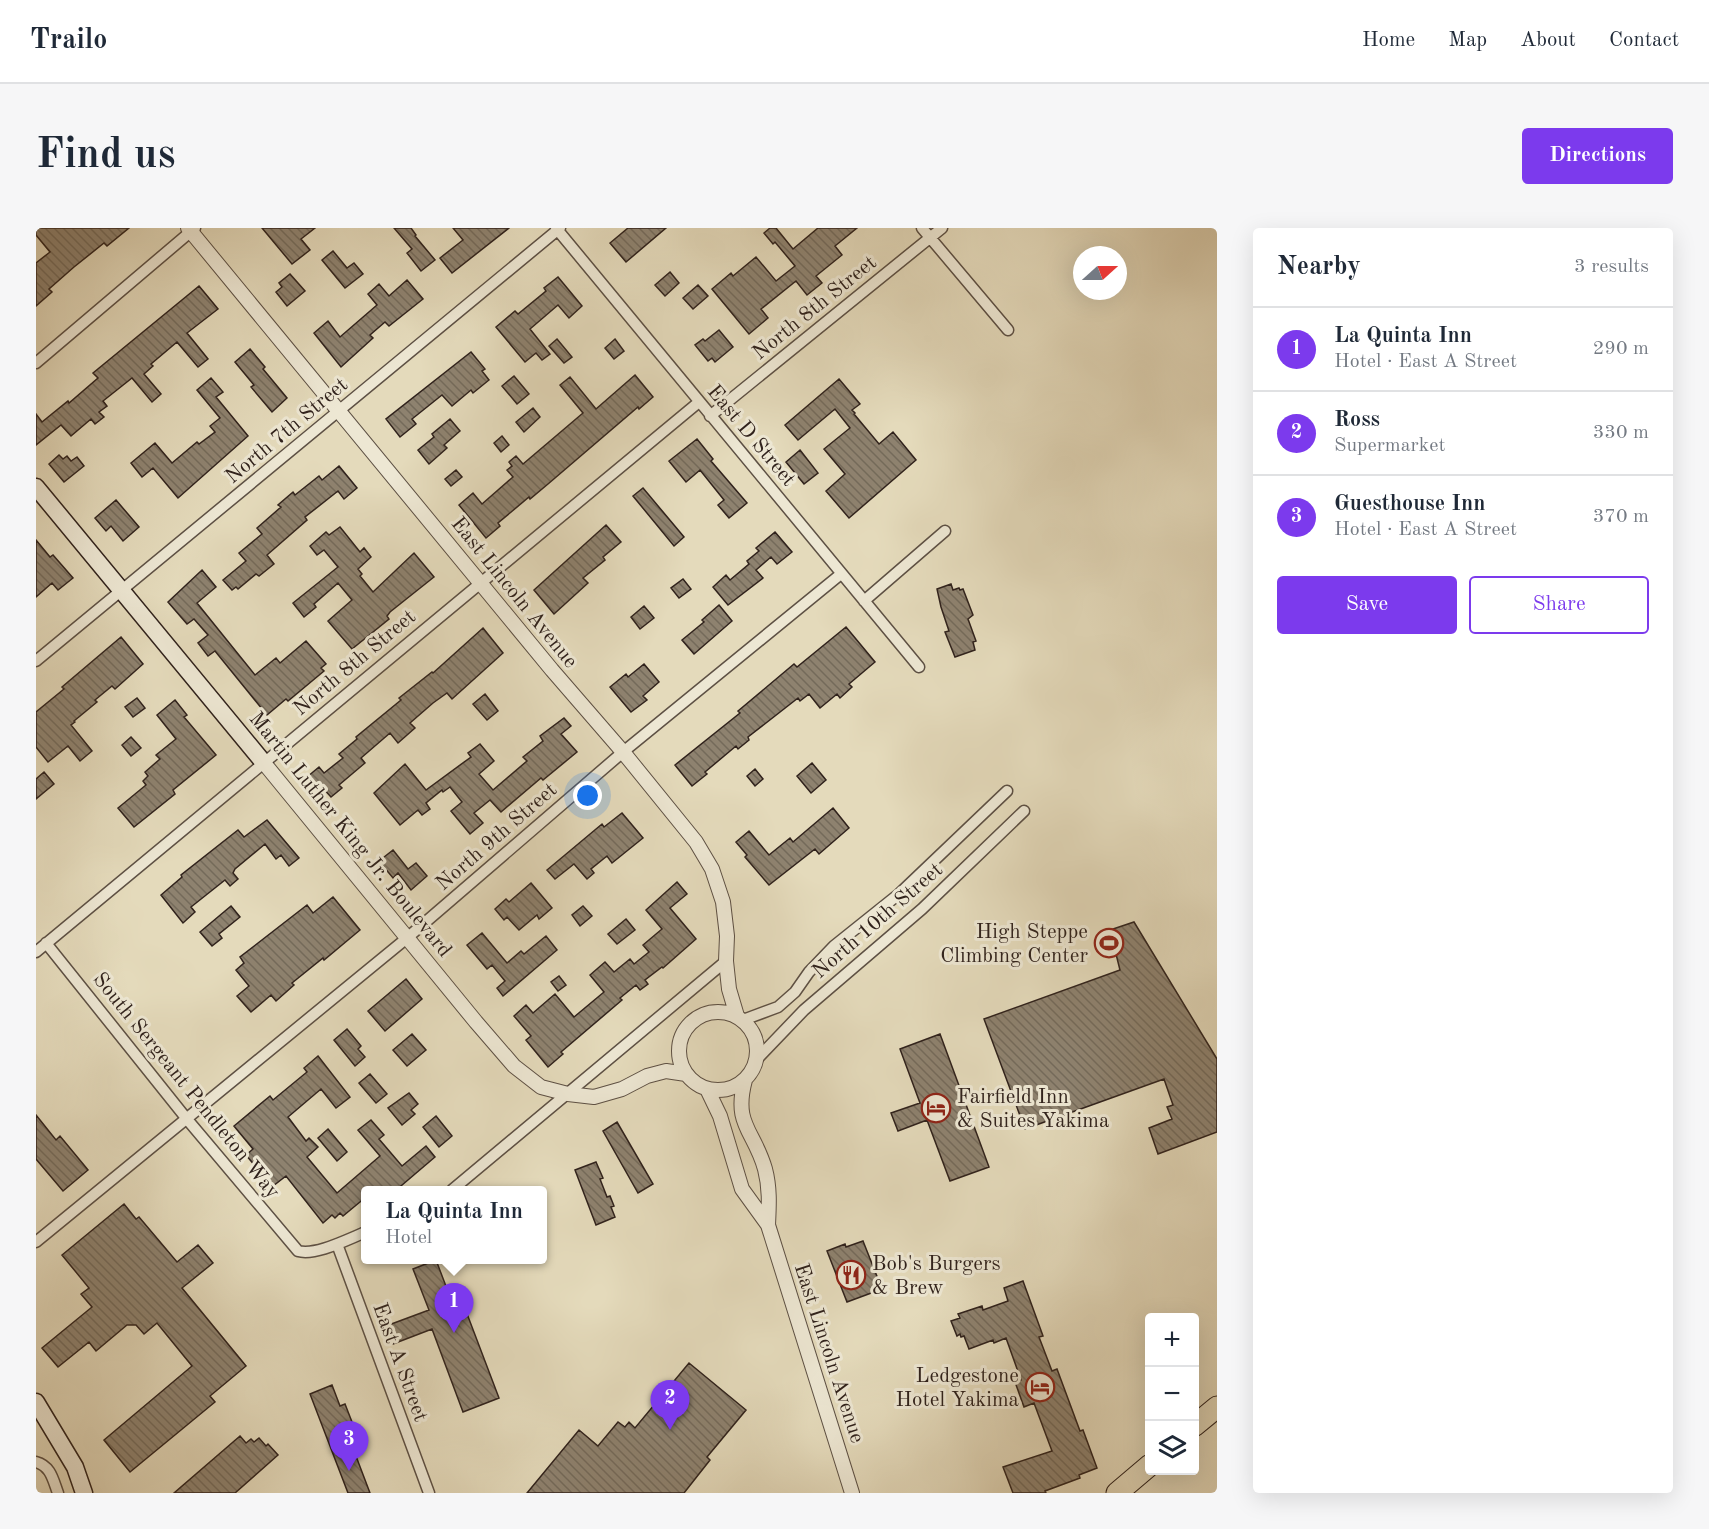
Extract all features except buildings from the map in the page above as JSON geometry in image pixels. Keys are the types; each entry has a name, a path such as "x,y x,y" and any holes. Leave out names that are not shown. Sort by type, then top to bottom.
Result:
{"highway":[{"path":"1199,1422 1217,1407"},
{"path":"1117,1493 1145,1468"}],"main road":[{"name":"Martin Luther King Jr. Boulevard","path":"36,487 264,763"},
{"path":"36,1402 75,1467 84,1493"}],"street":[{"path":"922,228 1008,330"},
{"name":"North 8th Street","path":"710,416 942,228"},
{"path":"36,363 192,229"},
{"name":"East Lincoln Avenue","path":"192,229 339,411 696,842 712,869 723,902 729,989 740,1018"},
{"name":"East D Street","path":"558,229 919,667"},
{"name":"North 7th Street","path":"36,661 558,229"},
{"name":"North 8th Street","path":"36,952 699,402"},
{"path":"864,601 945,531"},
{"name":"North 9th Street","path":"36,1242 407,938 623,752 841,574"},
{"name":"Martin Luther King Jr. Boulevard","path":"264,763 514,1066 541,1087 568,1094 594,1097 622,1089 647,1076 666,1071 686,1074"},
{"name":"North 10th Street","path":"740,1018 778,1007 795,992 809,972 834,946 899,894 1007,790"},
{"name":"North 10th Street","path":"757,1059 804,1010 922,909 1024,811"},
{"name":"South Sergeant Pendleton Way","path":"46,943 186,1118 298,1251 306,1254 337,1244"},
{"path":"458,1186 726,961"},
{"path":"711,1012 724,1012 740,1018 750,1028 755,1037 757,1059 745,1080 734,1087 721,1090 707,1089 695,1083 686,1074 680,1062 678,1049 681,1036 688,1024 698,1016 711,1012"},
{"name":"East Lincoln Avenue","path":"745,1080 740,1096 742,1119 765,1167 770,1193 768,1225"},
{"name":"East Lincoln Avenue","path":"707,1089 720,1116 742,1189 768,1225 852,1493"},
{"path":"337,1244 361,1234"},
{"name":"East A Street","path":"337,1244 429,1493"},
{"path":"36,1462 43,1464 49,1471 58,1493"}],"place":[{"name":"High Steppe Climbing Center","path":"1109,943"},
{"name":"Fairfield Inn & Suites Yakima","path":"936,1108"},
{"name":"Bob's Burgers & Brew","path":"851,1275"},
{"name":"La Quinta Inn","path":"454,1333"},
{"name":"Ledgestone Hotel Yakima","path":"1040,1387"},
{"name":"Ross","path":"670,1430"},
{"name":"Guesthouse Inn","path":"349,1471"}]}
